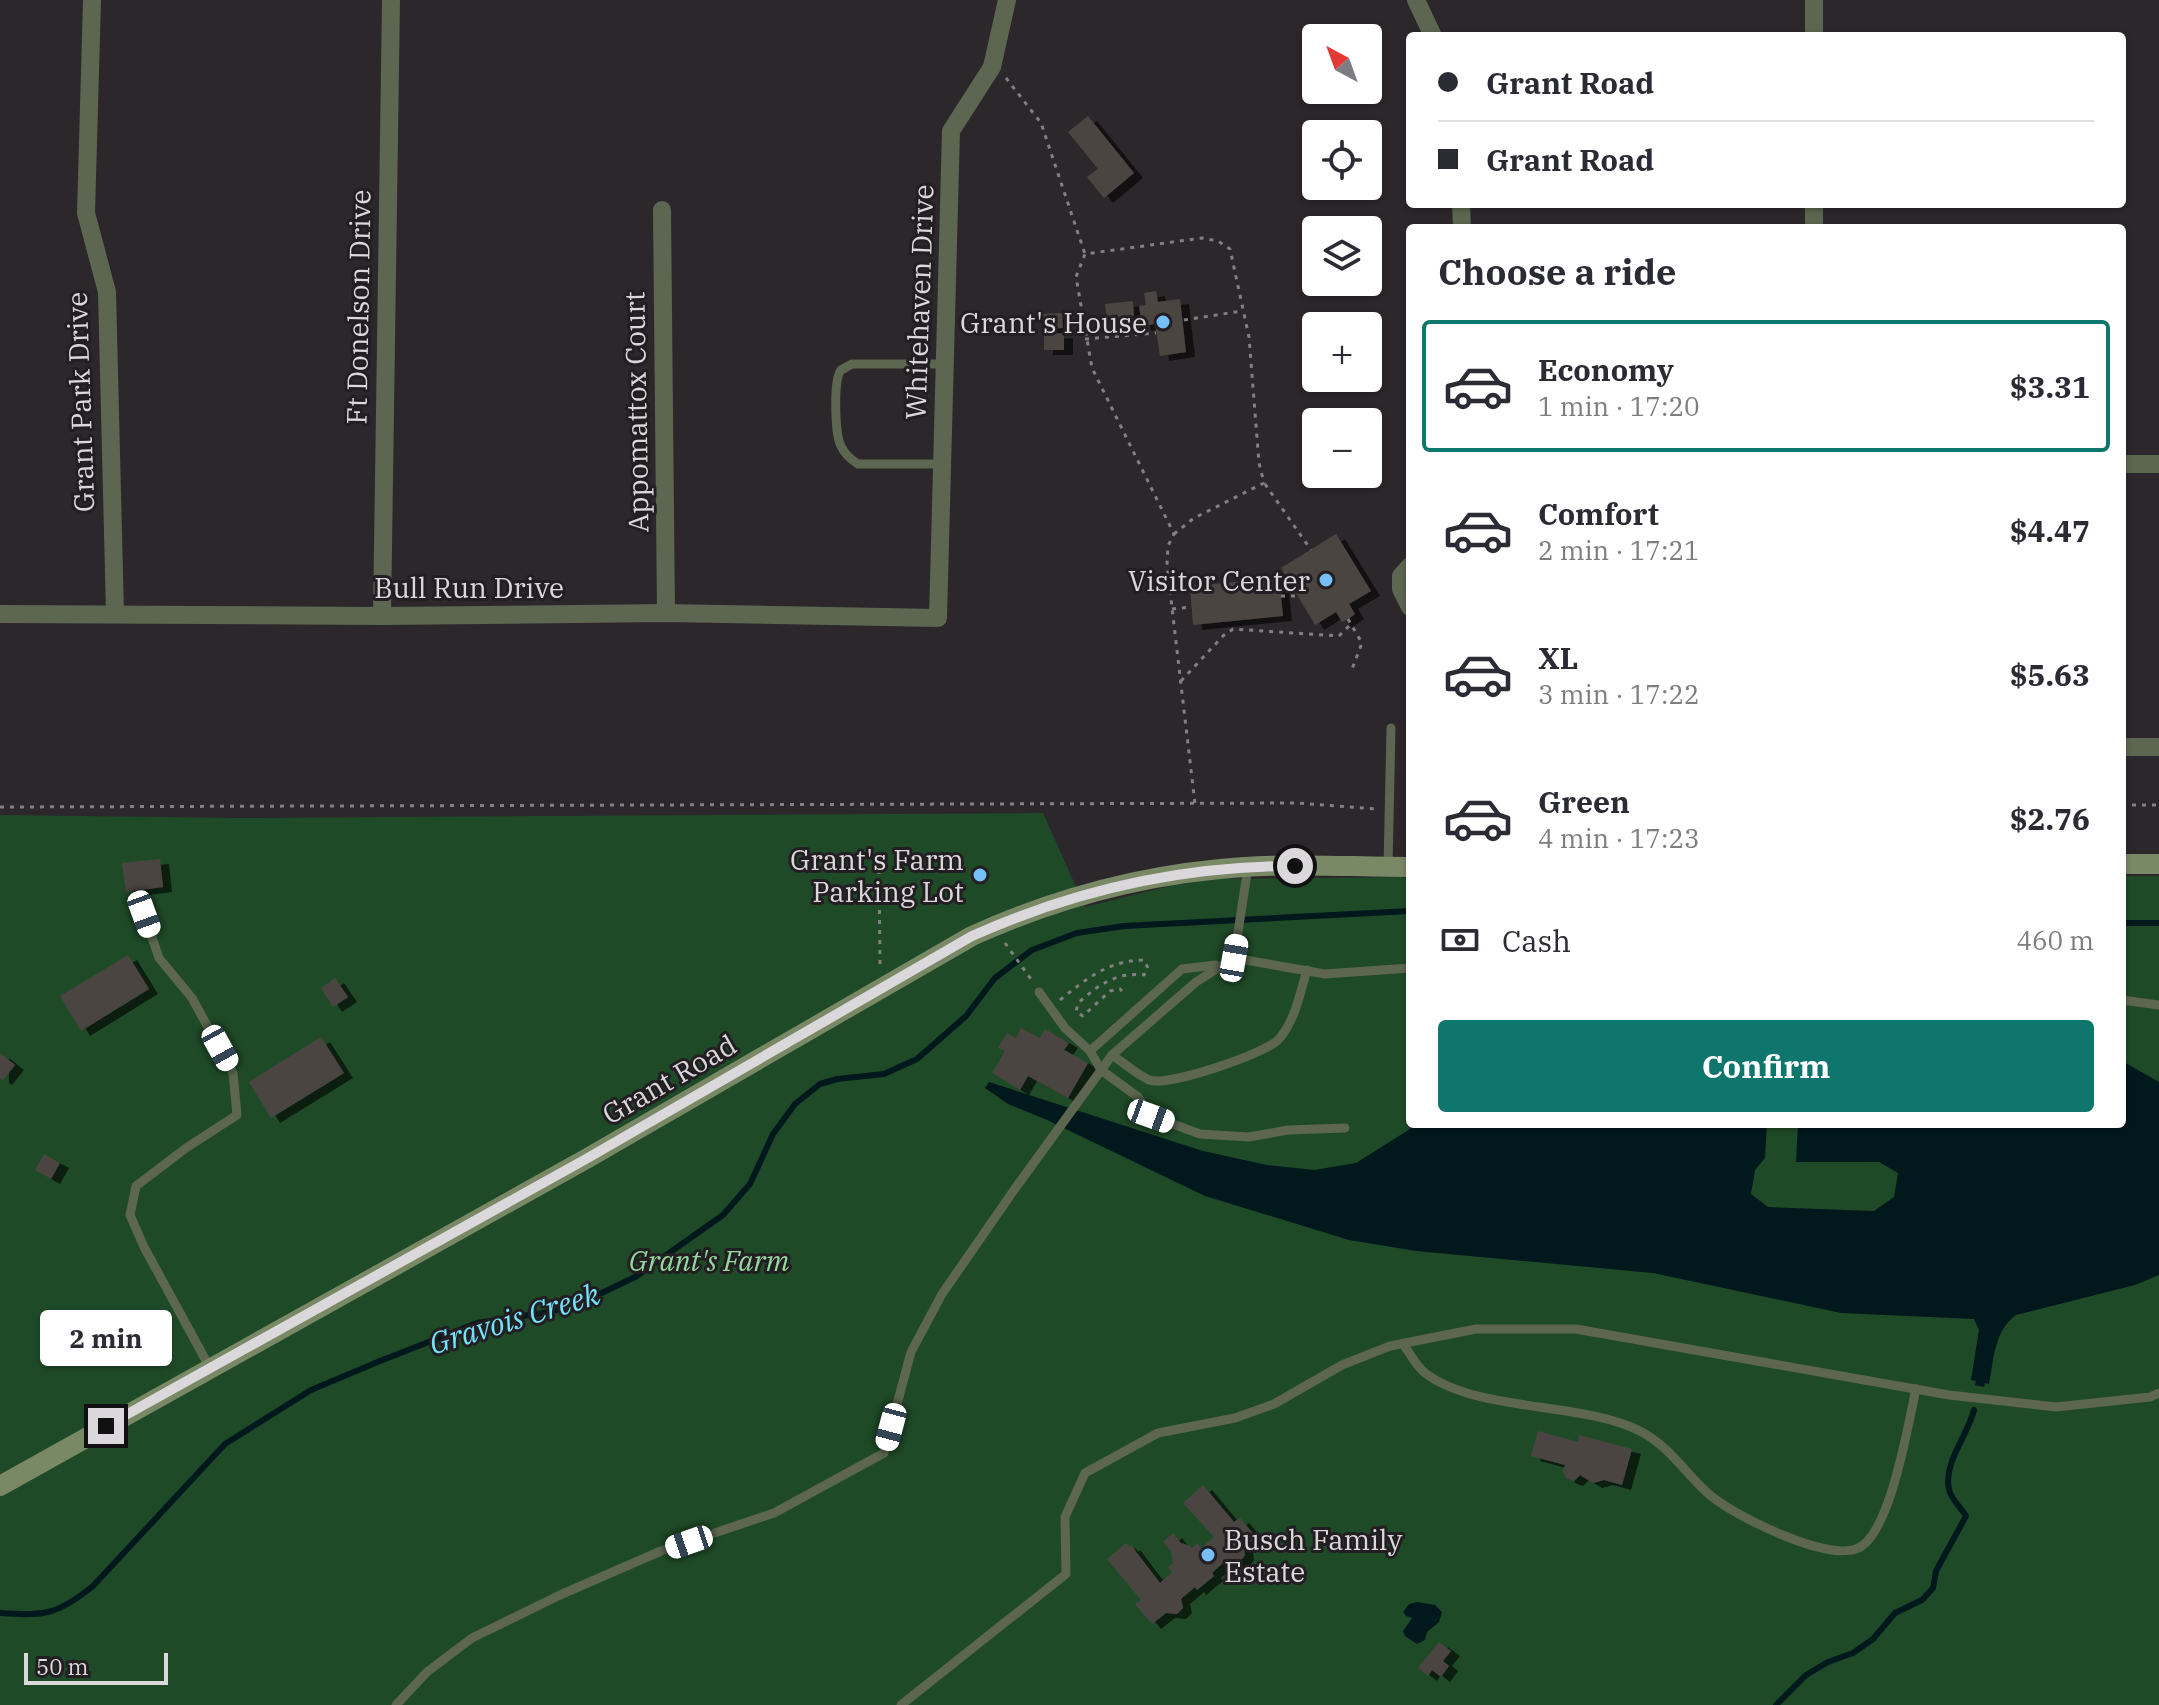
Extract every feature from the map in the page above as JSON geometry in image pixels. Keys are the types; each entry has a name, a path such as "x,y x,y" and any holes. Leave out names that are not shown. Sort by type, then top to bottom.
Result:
{"street":[{"name":"Grant Park Drive","path":"92,0 86,213 107,292 115,613"},
{"name":"Ft Donelson Drive","path":"382,616 391,0"},
{"name":"Whitehaven Drive","path":"938,618 951,131 992,67 1007,0"},
{"path":"1416,0 1431,32"},
{"path":"1814,0 1814,32"},
{"name":"Appomattox Court","path":"662,210 666,613"},
{"path":"2126,464 2159,464"},
{"path":"1406,570 1401,576 1401,589 1406,599"},
{"name":"Bull Run Drive","path":"0,614 382,616 666,613 938,618"},
{"path":"2126,747 2159,747"},
{"path":"2126,864 2159,864"},
{"name":"Grant Road","path":"0,1486 586,1159 972,936 1041,909 1130,882 1248,867 1406,867"}],"lane":[{"path":"942,464 858,464 847,456 839,444 836,410 838,378 842,369 852,364 945,364"},
{"path":"1388,867 1391,728"},
{"path":"1234,958 1248,867"},
{"path":"144,914 159,958 192,998 233,1073 237,1115 136,1186 130,1215 144,1247 210,1368"},
{"path":"396,1705 427,1672 472,1638 661,1551 774,1513 884,1453 911,1352 936,1306 1014,1190 1112,1055 1166,1007 1223,964 1234,958 1325,974 1406,968"},
{"path":"1090,1051 1182,969 1223,964"},
{"path":"1112,1055 1150,1080 1166,1082 1201,1074 1276,1042 1289,1025 1307,970"},
{"path":"1039,992 1065,1028 1090,1051 1101,1070 1138,1097 1151,1116 1200,1134 1249,1137 1288,1130 1345,1128"},
{"path":"2126,1001 2159,1005"},
{"path":"901,1705 1066,1574 1065,1517 1085,1473 1158,1433 1235,1418 1274,1404 1342,1365 1390,1346 1476,1329 1576,1329 1916,1389 2056,1407 2159,1393"},
{"path":"1403,1344 1423,1371 1445,1384 1477,1394 1630,1426 1655,1439 1708,1494 1729,1510 1775,1532 1842,1553 1859,1549 1874,1536 1885,1516 1916,1389"}],"path":[{"path":"992,67 1011,82 1041,123 1085,254 1076,277 1092,368 1174,534"},
{"path":"1085,254 1202,238 1218,241 1230,249 1249,337 1259,463 1264,483 1311,550"},
{"path":"1184,320 1242,311"},
{"path":"1116,324 1127,323 1145,334"},
{"path":"1085,339 1156,333"},
{"path":"1195,804 1167,565 1168,546 1174,534 1194,518 1264,483"},
{"path":"1281,596 1297,596"},
{"path":"1172,609 1192,607"},
{"path":"1348,619 1362,643 1352,669"},
{"path":"1181,681 1233,629 1339,636 1351,624"},
{"path":"0,807 1298,803 1379,809"},
{"path":"2126,805 2159,805"},
{"path":"879,860 880,968 892,961"},
{"path":"1004,942 1039,992"},
{"path":"1051,1007 1094,974 1115,963 1144,960 1148,968 1144,975 1127,973 1110,978 1078,1003 1076,1012 1083,1016 1110,991 1122,991"}],"green space":[{"name":"Grant's Farm","path":"1043,813 1085,907 1174,885 1217,879 1406,877 1406,1128 2126,1128 2126,876 2159,876 2159,1705 0,1705 0,815 238,818"}],"water":[{"path":"2126,1063 2159,1082 2159,1275 2135,1285 2016,1315 1999,1337 1989,1384 1985,1383 1984,1387 1975,1385 1976,1381 1971,1380 1979,1330 1974,1319 1841,1313 1653,1273 1416,1251 1349,1240 1205,1196 1008,1104 985,1088 989,1082 1203,1151 1267,1165 1314,1170 1356,1163 1412,1128 1767,1128 1765,1158 1755,1170 1751,1194 1768,1207 1874,1211 1894,1197 1898,1173 1879,1162 1796,1162 1798,1128 2126,1128"},
{"path":"1409,1604 1435,1605 1442,1612 1439,1622 1427,1632 1425,1640 1417,1644 1405,1636 1403,1631 1412,1618 1403,1612"}],"building":[{"path":"1088,116 1134,173 1104,198 1087,177 1098,169 1068,132"},
{"name":"Grant's House","path":"1156,291 1158,302 1180,299 1186,352 1160,356 1155,324 1142,326 1139,306 1146,305 1144,293"},
{"path":"1133,301 1134,316 1107,320 1105,304"},
{"path":"1062,313 1063,328 1044,329 1043,314"},
{"path":"1064,333 1064,350 1044,350 1044,334"},
{"name":"Visitor Center","path":"1336,534 1371,591 1349,604 1355,614 1348,619 1342,622 1336,612 1315,625 1281,568"},
{"path":"1279,578 1283,616 1193,625 1190,586"},
{"path":"160,859 163,887 126,892 122,863"},
{"path":"128,955 149,989 81,1031 60,996"},
{"path":"335,978 348,997 333,1007 321,988"},
{"path":"1021,1028 1040,1038 1045,1029 1069,1043 1064,1050 1088,1063 1068,1098 1028,1076 1020,1090 992,1073 1005,1051 998,1048 1007,1033 1016,1038"},
{"path":"321,1037 344,1073 271,1118 249,1082"},
{"path":"0,1053 15,1065 3,1080 0,1078"},
{"path":"44,1154 60,1163 51,1179 35,1170"},
{"path":"1538,1431 1578,1442 1579,1435 1632,1449 1622,1485 1604,1480 1593,1483 1580,1475 1574,1481 1566,1478 1563,1471 1565,1465 1531,1456"},
{"name":"Busch Family Estate","path":"1203,1485 1234,1522 1240,1518 1256,1537 1244,1548 1245,1555 1240,1562 1232,1564 1226,1560 1212,1573 1214,1576 1181,1599 1183,1608 1177,1614 1166,1613 1152,1624 1135,1604 1141,1600 1107,1559 1126,1543 1131,1545 1160,1583 1172,1572 1168,1568 1173,1563 1171,1551 1163,1542 1173,1533 1181,1543 1193,1547 1197,1543 1201,1548 1214,1537 1183,1503"},
{"path":"1439,1642 1451,1651 1443,1661 1449,1666 1441,1677 1432,1670 1428,1676 1418,1668"}],"waterway":[{"name":"Gravois Creek","path":"0,1613 50,1612 81,1596 225,1444 311,1390 477,1323 550,1312 583,1302 635,1277 723,1215 750,1184 773,1134 795,1104 820,1084 884,1074 917,1059 966,1016 995,978 1032,950 1077,933 1124,926 1406,911"},
{"name":"Gravois Creek","path":"2126,923 2159,923"},
{"path":"1776,1705 1806,1675 1828,1662 1853,1653 1873,1639 1895,1613 1922,1600 1933,1588 1936,1571 1966,1516 1951,1496 1948,1479 1974,1410"}],"place":[{"name":"Grant's House","path":"1163,322"},
{"name":"Visitor Center","path":"1326,580"},
{"name":"Grant's Farm Parking Lot","path":"980,875"},
{"name":"Busch Family Estate","path":"1208,1555"}],"route":[{"path":"106,1426 586,1159 972,936 1041,909 1130,882 1208,870 1295,866"}]}
